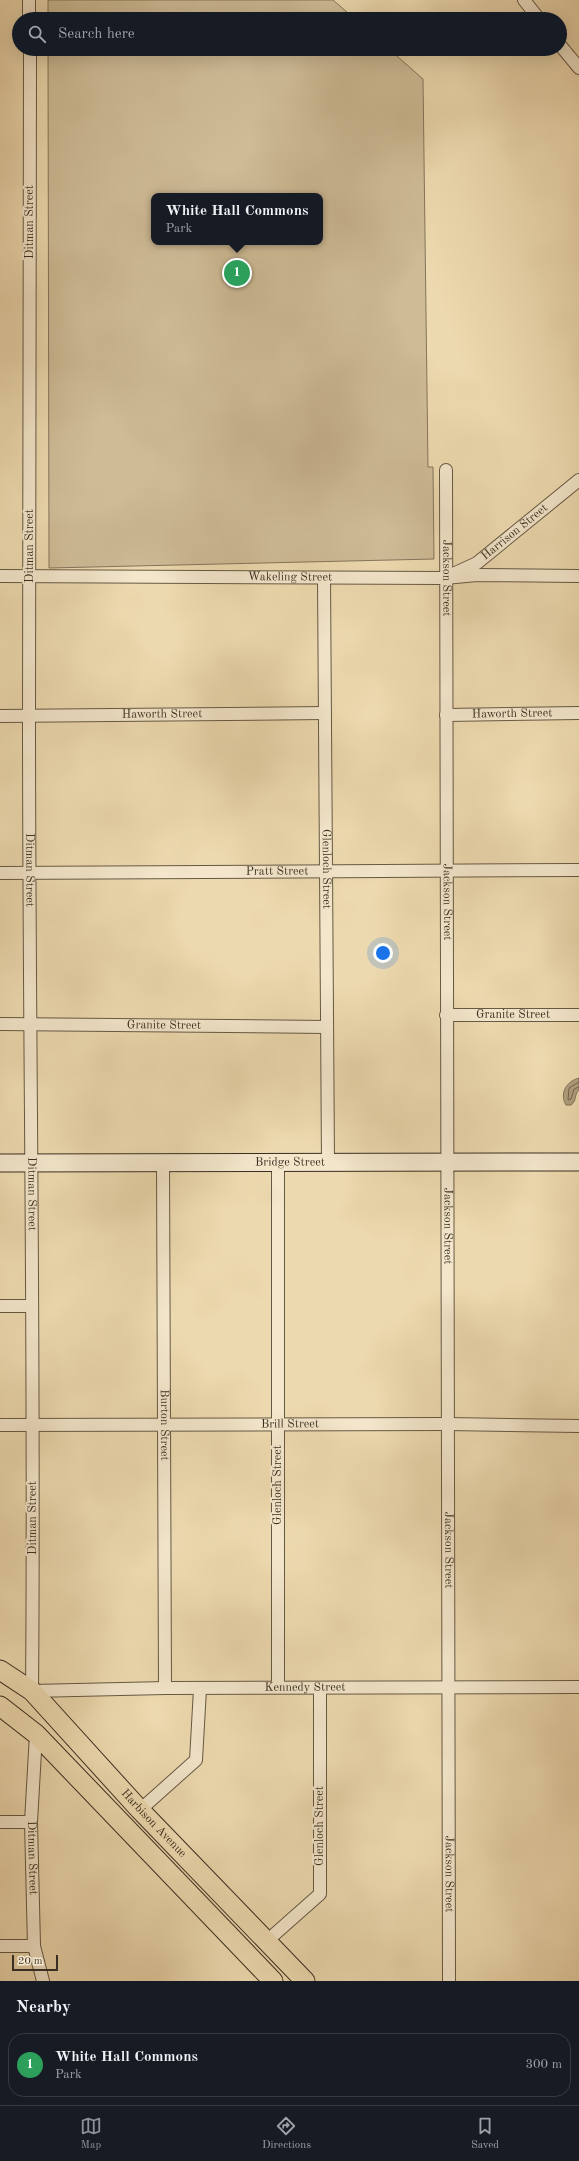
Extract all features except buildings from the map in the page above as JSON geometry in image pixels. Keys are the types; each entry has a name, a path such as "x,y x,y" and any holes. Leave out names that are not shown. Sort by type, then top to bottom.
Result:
{"main road":[{"name":"Bridge Street","path":"0,1163 328,1161 579,1162"},
{"name":"Harbison Avenue","path":"0,1670 32,1691 140,1810 268,1940 306,1981"},
{"path":"32,1691 36,1734"},
{"name":"Harbison Avenue","path":"0,1706 36,1734 273,1981"}],"street":[{"path":"29,0 29,12"},
{"path":"527,1 534,12"},
{"path":"567,53 579,68"},
{"name":"Ditman Street","path":"30,56 30,1163 34,1424 32,1691"},
{"name":"Jackson Street","path":"446,470 448,1981"},
{"name":"Harrison Street","path":"445,578 477,563 579,480"},
{"name":"Wakeling Street","path":"0,576 324,578 445,578 477,575 579,576"},
{"name":"Glenloch Street","path":"324,578 328,1161"},
{"name":"Haworth Street","path":"0,716 325,713"},
{"name":"Haworth Street","path":"446,715 579,713"},
{"name":"Pratt Street","path":"0,873 579,870"},
{"name":"Granite Street","path":"446,1015 579,1015"},
{"name":"Granite Street","path":"0,1024 327,1027"},
{"name":"Burton Street","path":"163,1162 165,1688"},
{"name":"Glenloch Street","path":"278,1162 278,1687"},
{"path":"0,1306 32,1306"},
{"name":"Brill Street","path":"0,1425 447,1424 579,1426"},
{"name":"Kennedy Street","path":"32,1691 278,1687 320,1689 579,1687"},
{"path":"140,1810 196,1760 200,1689"},
{"name":"Glenloch Street","path":"268,1940 320,1894 320,1689"},
{"name":"Ditman Street","path":"36,1734 31,1822 34,1946 43,1981"},
{"path":"0,1822 31,1822"},
{"path":"0,1946 34,1946"}],"shaded area":[{"path":"48,0 333,0 347,12 48,12"},
{"path":"48,56 397,56 423,79 428,467 433,467 434,559 49,568"}],"water":[{"path":"579,1078 579,1090 576,1093 574,1102 571,1105 566,1105 563,1096 565,1088 571,1082"}],"place":[{"name":"White Hall Commons","path":"237,273"}]}
